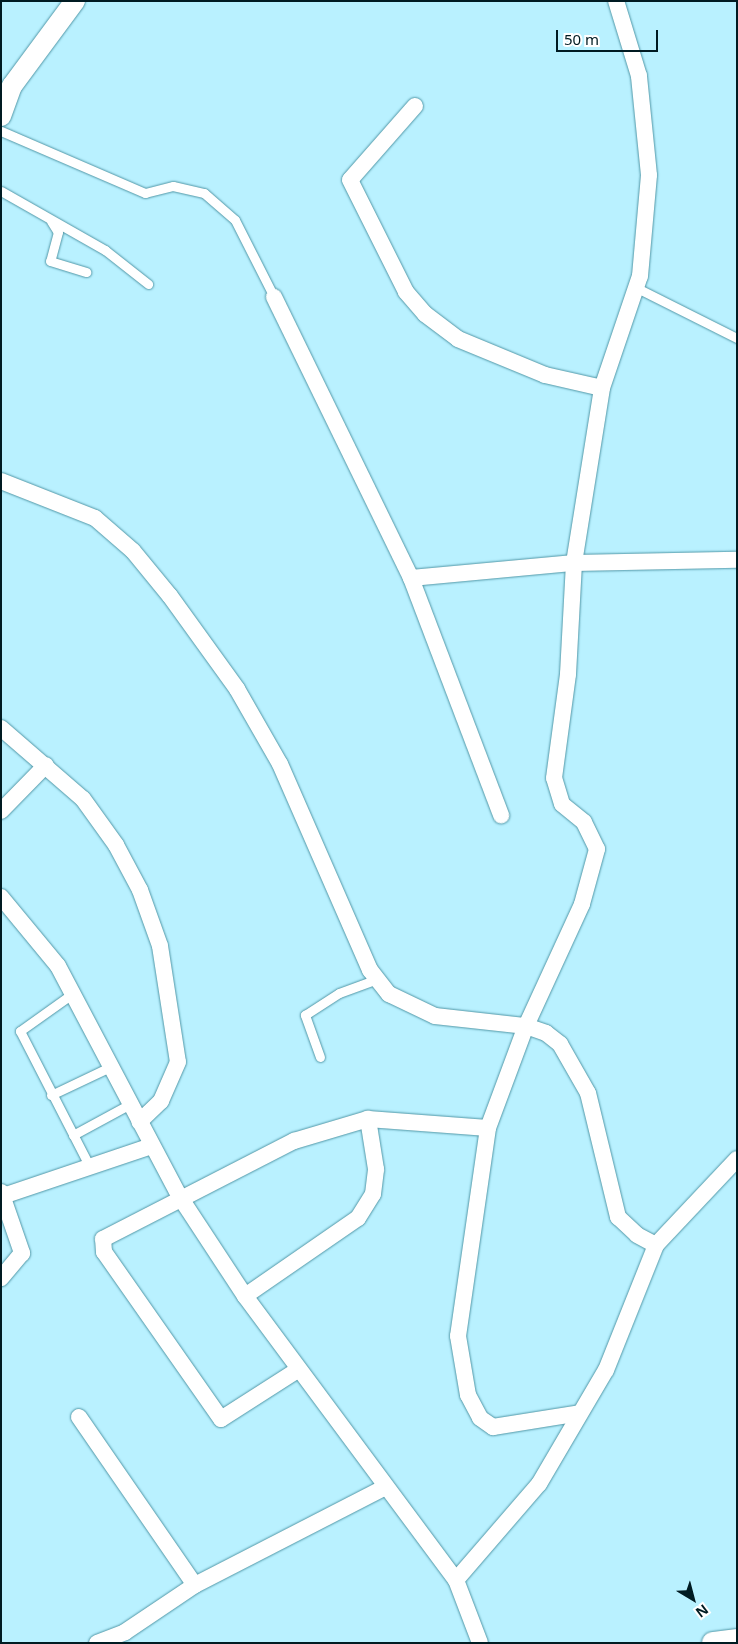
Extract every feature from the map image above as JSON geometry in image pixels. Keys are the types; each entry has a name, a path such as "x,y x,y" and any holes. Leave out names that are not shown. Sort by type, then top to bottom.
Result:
{"main road":[{"path":"713,1643 737,1640"}],"street":[{"path":"1,116 7,84 75,1"},
{"path":"580,1413 493,1427 480,1418 468,1395 458,1336 488,1128 526,1026 582,904 597,849 584,822 562,804 554,778 568,674 574,563 602,388 637,288 649,175 646,116 626,23 616,1"},
{"path":"415,106 350,180 406,292 425,314 458,340 545,375 602,388"},
{"path":"274,297 411,578 501,815"},
{"path":"1,481 95,518 133,551 170,596 237,689 280,764 377,979 404,1005 435,1016 526,1026 546,1033 560,1044 577,1070 588,1093 618,1216 637,1235 656,1245"},
{"path":"411,578 574,563 737,560"},
{"path":"1,728 46,765 82,799 116,846 160,946 178,1062 161,1101 139,1122"},
{"path":"1,812 46,765"},
{"path":"1,897 58,966 180,1197 245,1296 296,1371 456,1580 480,1643"},
{"path":"296,1371 221,1419 104,1252 101,1245 108,1235 294,1141 368,1119 488,1128"},
{"path":"245,1296 358,1218 373,1194 376,1170 368,1119"},
{"path":"1,1278 22,1253 2,1194 152,1146"},
{"path":"456,1580 539,1484 606,1370 656,1245 737,1159"},
{"path":"79,1416 195,1585"},
{"path":"97,1643 125,1632 195,1585 384,1488"}],"lane":[{"path":"1,131 145,193 173,186 204,194 235,220 274,297"},
{"path":"1,191 106,250 148,284"},
{"path":"50,219 58,232 50,261 86,272"},
{"path":"637,288 737,338"},
{"path":"320,1057 305,1015 339,993 377,979"},
{"path":"72,994 20,1031 51,1095 90,1167"},
{"path":"51,1095 110,1067"},
{"path":"73,1136 130,1104"}]}
